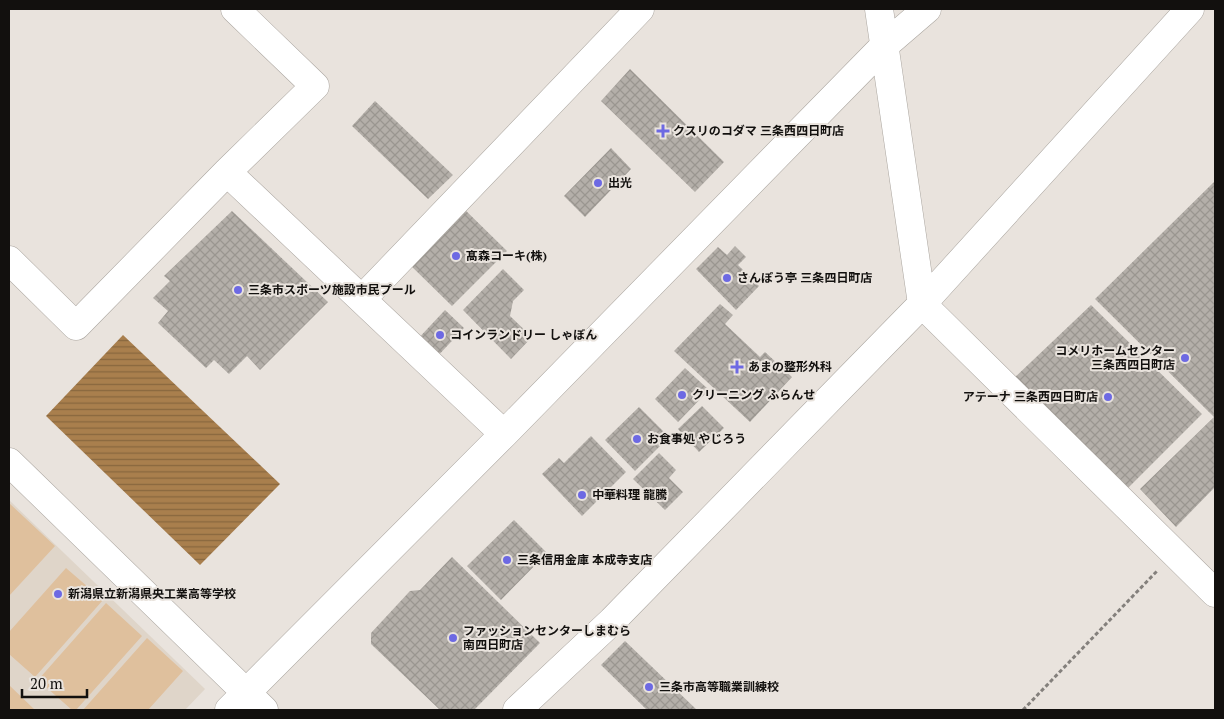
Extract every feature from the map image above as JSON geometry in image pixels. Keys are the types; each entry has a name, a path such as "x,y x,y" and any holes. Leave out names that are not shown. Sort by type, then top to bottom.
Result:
{"street":[{"path":"9,260 76,326 314,86 234,9"},
{"path":"362,300 640,9"},
{"path":"879,9 922,304 1215,593"},
{"path":"9,462 246,704 504,434 884,46 926,9"},
{"path":"517,710 612,621 922,304 1190,9"},
{"path":"227,172 504,434"}],"path":[{"path":"1023,710 1175,552"}],"shaded area":[{"path":"123,335 280,484 200,565 46,416"},
{"name":"新潟県立新潟県央工業高等学校","path":"9,500 205,689 185,710 9,710"},
{"path":"9,503 55,546 9,596"},
{"path":"66,568 103,600 35,677 9,654 9,632"},
{"path":"106,603 142,636 76,710 72,710 38,680"},
{"path":"147,638 183,671 148,710 83,710"},
{"path":"9,685 35,710 9,710"}],"building":[{"name":"クスリのコダマ 三条西四日町店","path":"630,69 724,162 695,192 601,101"},
{"path":"375,101 453,175 428,199 352,126"},
{"name":"出光","path":"611,148 631,169 585,217 564,196"},
{"name":"コメリホームセンター 三条西四日町店","path":"1215,181 1215,487 1176,527 1140,489 1214,417 1095,299"},
{"name":"髙森コーキ(株)","path":"459,204 507,251 452,306 405,260"},
{"name":"三条市スポーツ施設市民プール","path":"232,211 328,302 260,370 247,356 229,374 214,360 206,368 158,323 168,311 153,298 170,281 164,276"},
{"name":"さんぽう亭 三条四日町店","path":"735,246 746,257 738,265 759,286 736,310 696,269 718,247 727,255"},
{"path":"503,269 524,290 513,301 510,316 532,337 511,359 463,310"},
{"name":"あまの整形外科","path":"720,304 733,315 725,324 760,357 765,352 792,377 750,422 674,351"},
{"name":"アテーナ 三条西四日町店","path":"1091,305 1202,414 1125,491 1013,379"},
{"name":"コインランドリー しゃぼん","path":"445,310 464,328 434,360 415,342"},
{"name":"クリーニング ふらんせ","path":"685,368 709,390 678,422 655,399"},
{"path":"702,406 724,428 699,452 678,429"},
{"name":"お食事処 やじろう","path":"639,407 669,437 635,471 605,440"},
{"name":"中華料理 龍騰","path":"591,436 626,472 582,516 542,474 559,458 564,463"},
{"path":"659,453 676,470 669,478 683,492 665,510 633,479"},
{"name":"三条信用金庫 本成寺支店","path":"514,520 547,553 501,600 467,566"},
{"name":"ファッションセンターしまむら 南四日町店","path":"452,557 540,643 474,710 440,710 371,644 371,633 410,591 420,590"},
{"name":"三条市高等職業訓練校","path":"625,641 697,710 647,710 601,665"}],"place":[{"name":"クスリのコダマ 三条西四日町店","path":"663,131"},
{"name":"出光","path":"598,183"},
{"name":"髙森コーキ(株)","path":"456,256"},
{"name":"さんぽう亭 三条四日町店","path":"727,278"},
{"name":"三条市スポーツ施設市民プール","path":"238,290"},
{"name":"コインランドリー しゃぼん","path":"440,335"},
{"name":"コメリホームセンター 三条西四日町店","path":"1185,358"},
{"name":"あまの整形外科","path":"737,367"},
{"name":"クリーニング ふらんせ","path":"682,395"},
{"name":"アテーナ 三条西四日町店","path":"1108,397"},
{"name":"お食事処 やじろう","path":"637,439"},
{"name":"中華料理 龍騰","path":"582,495"},
{"name":"三条信用金庫 本成寺支店","path":"507,560"},
{"name":"新潟県立新潟県央工業高等学校","path":"58,594"},
{"name":"ファッションセンターしまむら 南四日町店","path":"453,638"},
{"name":"三条市高等職業訓練校","path":"649,687"}]}
